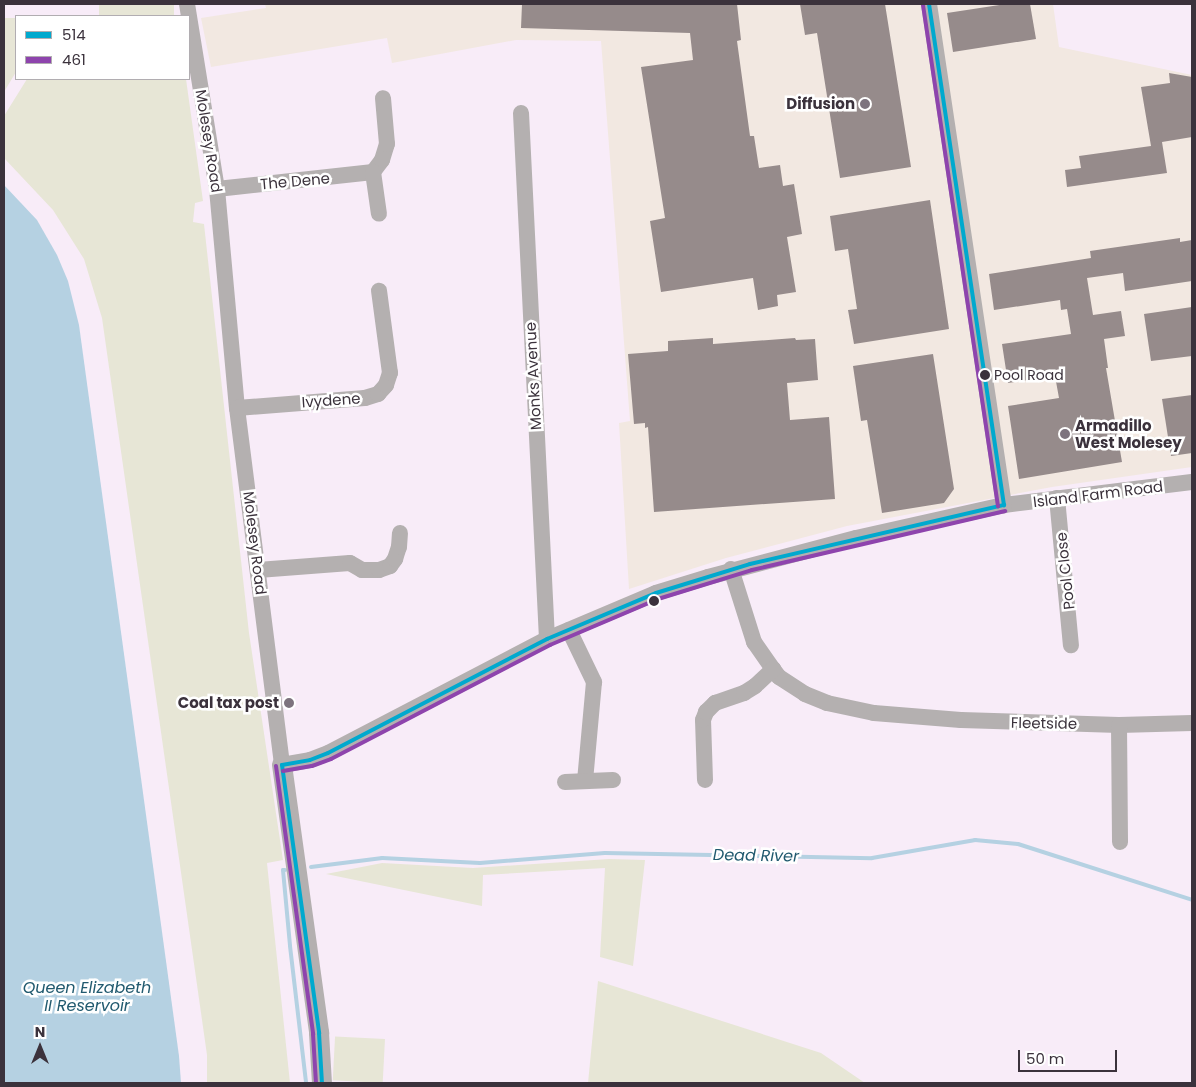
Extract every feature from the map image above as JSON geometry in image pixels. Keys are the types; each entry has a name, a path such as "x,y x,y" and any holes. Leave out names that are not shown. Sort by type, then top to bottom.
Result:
{"street":[{"path":"282,765 310,760 328,753 547,639 656,593 731,570 856,538 1004,505 929,4"},
{"name":"Molesey Road","path":"190,22 217,189 237,408 282,765 319,1033 322,1083"},
{"path":"379,214 373,172 382,160 387,144 382,98"},
{"name":"Monks Avenue","path":"521,114 547,639"},
{"name":"The Dene","path":"217,189 373,172"},
{"name":"Ivydene","path":"237,408 365,398 378,394 386,385 390,373 379,291"},
{"name":"Island Farm Road","path":"1004,505 1192,482"},
{"name":"Pool Close","path":"1057,498 1071,644"},
{"path":"258,570 350,563 362,570 379,570 390,566 395,559 399,547 400,533"},
{"name":"Fleetside","path":"731,570 754,642 772,669 805,694 827,704 874,713 980,721 1118,725 1192,723"},
{"path":"569,630 594,682 585,781"},
{"path":"705,780 703,720 706,712 715,704 744,693 755,686 772,669"},
{"path":"1118,725 1120,842"},
{"path":"566,782 613,780"}],"shaded area":[{"path":"99,4 174,4 174,15 99,15"},
{"path":"265,4 1053,4 1059,47 1192,75 1192,467 1052,487 847,526 726,558 629,589 619,423 630,421 601,41 516,40 392,63 387,38 211,67 201,18 266,8"},
{"path":"4,18 15,18 15,74 4,92"},
{"path":"26,80 186,80 203,201 195,203 193,222 204,224 249,633 283,860 267,863 290,1083 207,1083 207,1055 102,318 84,259 53,210 4,158 4,116"},
{"path":"609,859 645,860 633,966 600,957 605,868 483,875 482,906 326,874 382,863 473,868"},
{"path":"598,981 821,1053 865,1083 588,1083"},
{"path":"335,1036 385,1039 383,1083 333,1080"}],"water":[{"name":"Queen Elizabeth II Reservoir","path":"4,185 37,220 57,255 68,281 79,325 179,1056 181,1083 4,1083"}],"building":[{"path":"522,4 737,4 741,40 737,41 750,136 754,136 759,168 780,165 783,186 794,184 802,234 787,237 796,292 777,295 778,306 758,310 753,278 661,292 650,221 665,218 641,67 693,60 690,33 521,28"},
{"name":"Diffusion","path":"800,4 885,4 911,167 840,178 817,33 805,35"},
{"path":"1006,4 1030,4 1036,39 953,52 947,13"},
{"path":"1169,73 1192,77 1192,137 1162,142 1167,173 1067,187 1065,170 1081,168 1079,156 1151,146 1141,87 1170,83"},
{"path":"930,200 949,329 854,344 848,310 857,309 848,249 835,251 830,216"},
{"path":"1180,238 1180,242 1192,240 1192,281 1125,291 1123,273 1087,278 1093,315 1121,311 1125,336 1104,339 1108,368 1106,368 1122,462 1019,479 1008,406 1059,398 1055,376 1008,383 1002,344 1071,334 1067,309 1061,310 1060,300 994,310 989,274 1091,258 1090,251"},
{"path":"1192,307 1192,356 1151,361 1144,314"},
{"path":"713,338 713,344 795,338 796,340 815,339 818,380 787,383 790,420 829,417 835,499 654,512 648,427 645,428 645,423 634,424 628,354 668,351 668,341"},
{"path":"933,354 954,489 944,503 882,513 867,420 861,421 853,366"},
{"path":"1192,395 1192,453 1171,456 1162,399"}],"waterway":[{"name":"Dead River","path":"311,867 382,858 480,863 605,853 872,858 975,840 1018,844 1192,900"},
{"name":"Dead River","path":"285,870 283,870 290,946 306,1083"}],"transit line":[{"name":"514","path":"929,4 1004,505"},
{"name":"461","path":"923,5 998,506"},
{"name":"514","path":"282,765 310,760 328,753 547,639 656,593 750,564 1004,505"},
{"name":"461","path":"283,771 312,766 331,759 550,645 658,599 752,570 1005,511"},
{"name":"514","path":"282,765 319,1033 322,1083"},
{"name":"461","path":"276,766 313,1034 316,1083"}],"place":[{"name":"Diffusion","path":"865,104"},
{"name":"Pool Road","path":"985,375"},
{"name":"Armadillo West Molesey","path":"1065,434"},
{"name":"Coal tax post","path":"289,703"}]}
